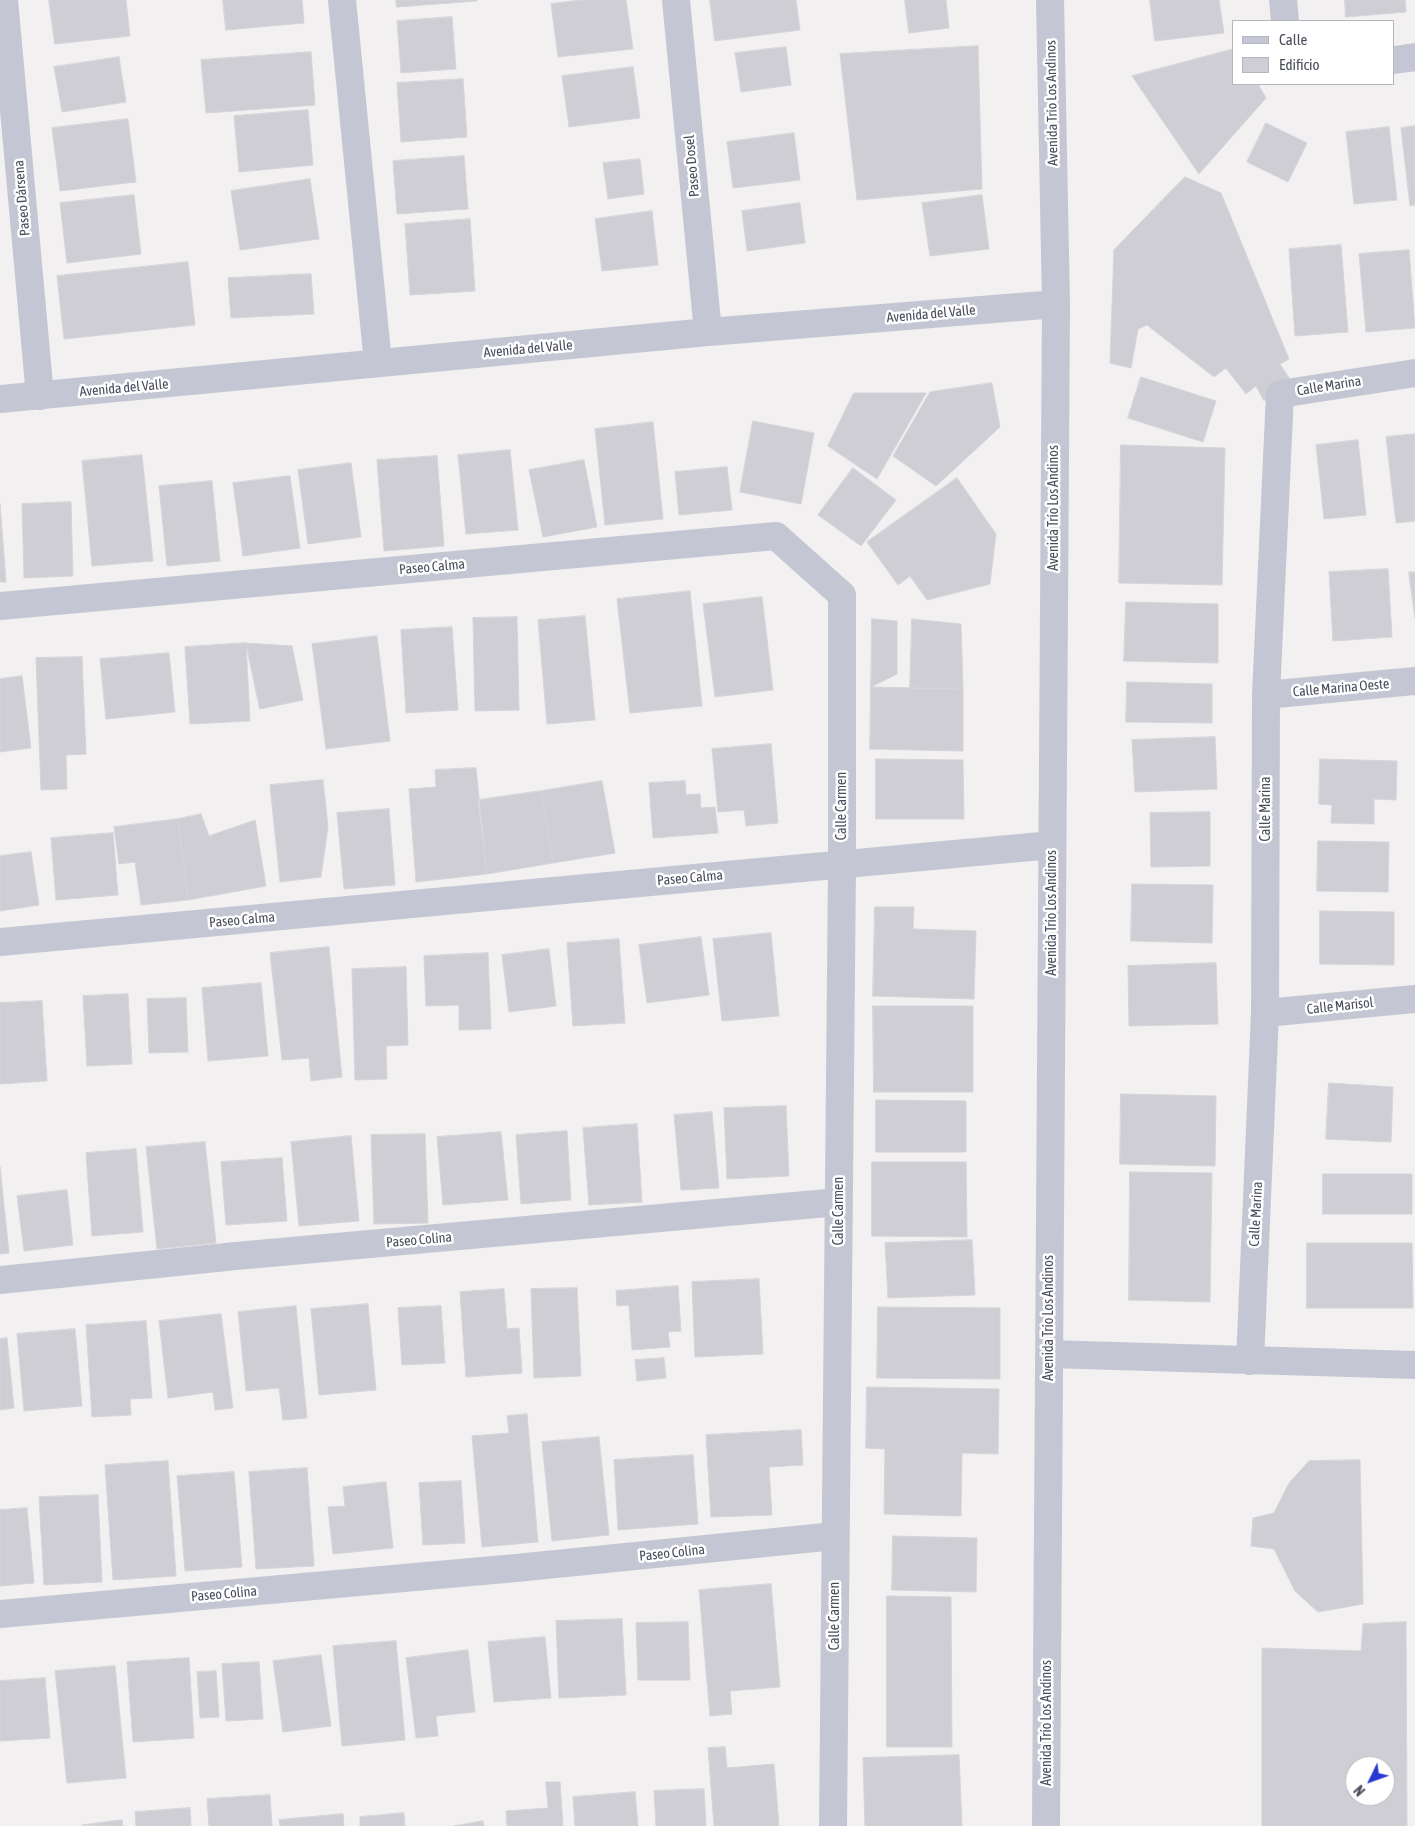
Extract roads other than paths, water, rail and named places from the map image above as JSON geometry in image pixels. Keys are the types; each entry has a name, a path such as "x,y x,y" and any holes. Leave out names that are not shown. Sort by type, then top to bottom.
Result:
{"street":[{"name":"Paseo Dársena","path":"4,0 40,396"},
{"path":"342,0 378,363"},
{"name":"Paseo Dosel","path":"676,0 708,332"},
{"name":"Avenida Trío Los Andinos","path":"1046,1826 1056,304 1050,0"},
{"path":"1283,0 1285,20"},
{"path":"1395,60 1415,57"},
{"name":"Avenida del Valle","path":"0,400 708,332 1056,304"},
{"name":"Calle Marina","path":"1250,1361 1265,1014 1266,695 1280,394 1415,373"},
{"name":"Paseo Calma","path":"0,606 776,536 842,595"},
{"name":"Calle Carmen","path":"833,1826 842,864 842,595"},
{"name":"Calle Marina Oeste","path":"1266,695 1415,681"},
{"name":"Paseo Calma","path":"0,942 1052,845"},
{"name":"Calle Marisol","path":"1265,1014 1415,999"},
{"name":"Paseo Colina","path":"0,1280 236,1256 839,1202"},
{"path":"1049,1354 1415,1365"},
{"name":"Paseo Colina","path":"0,1614 516,1568 835,1536"}]}
